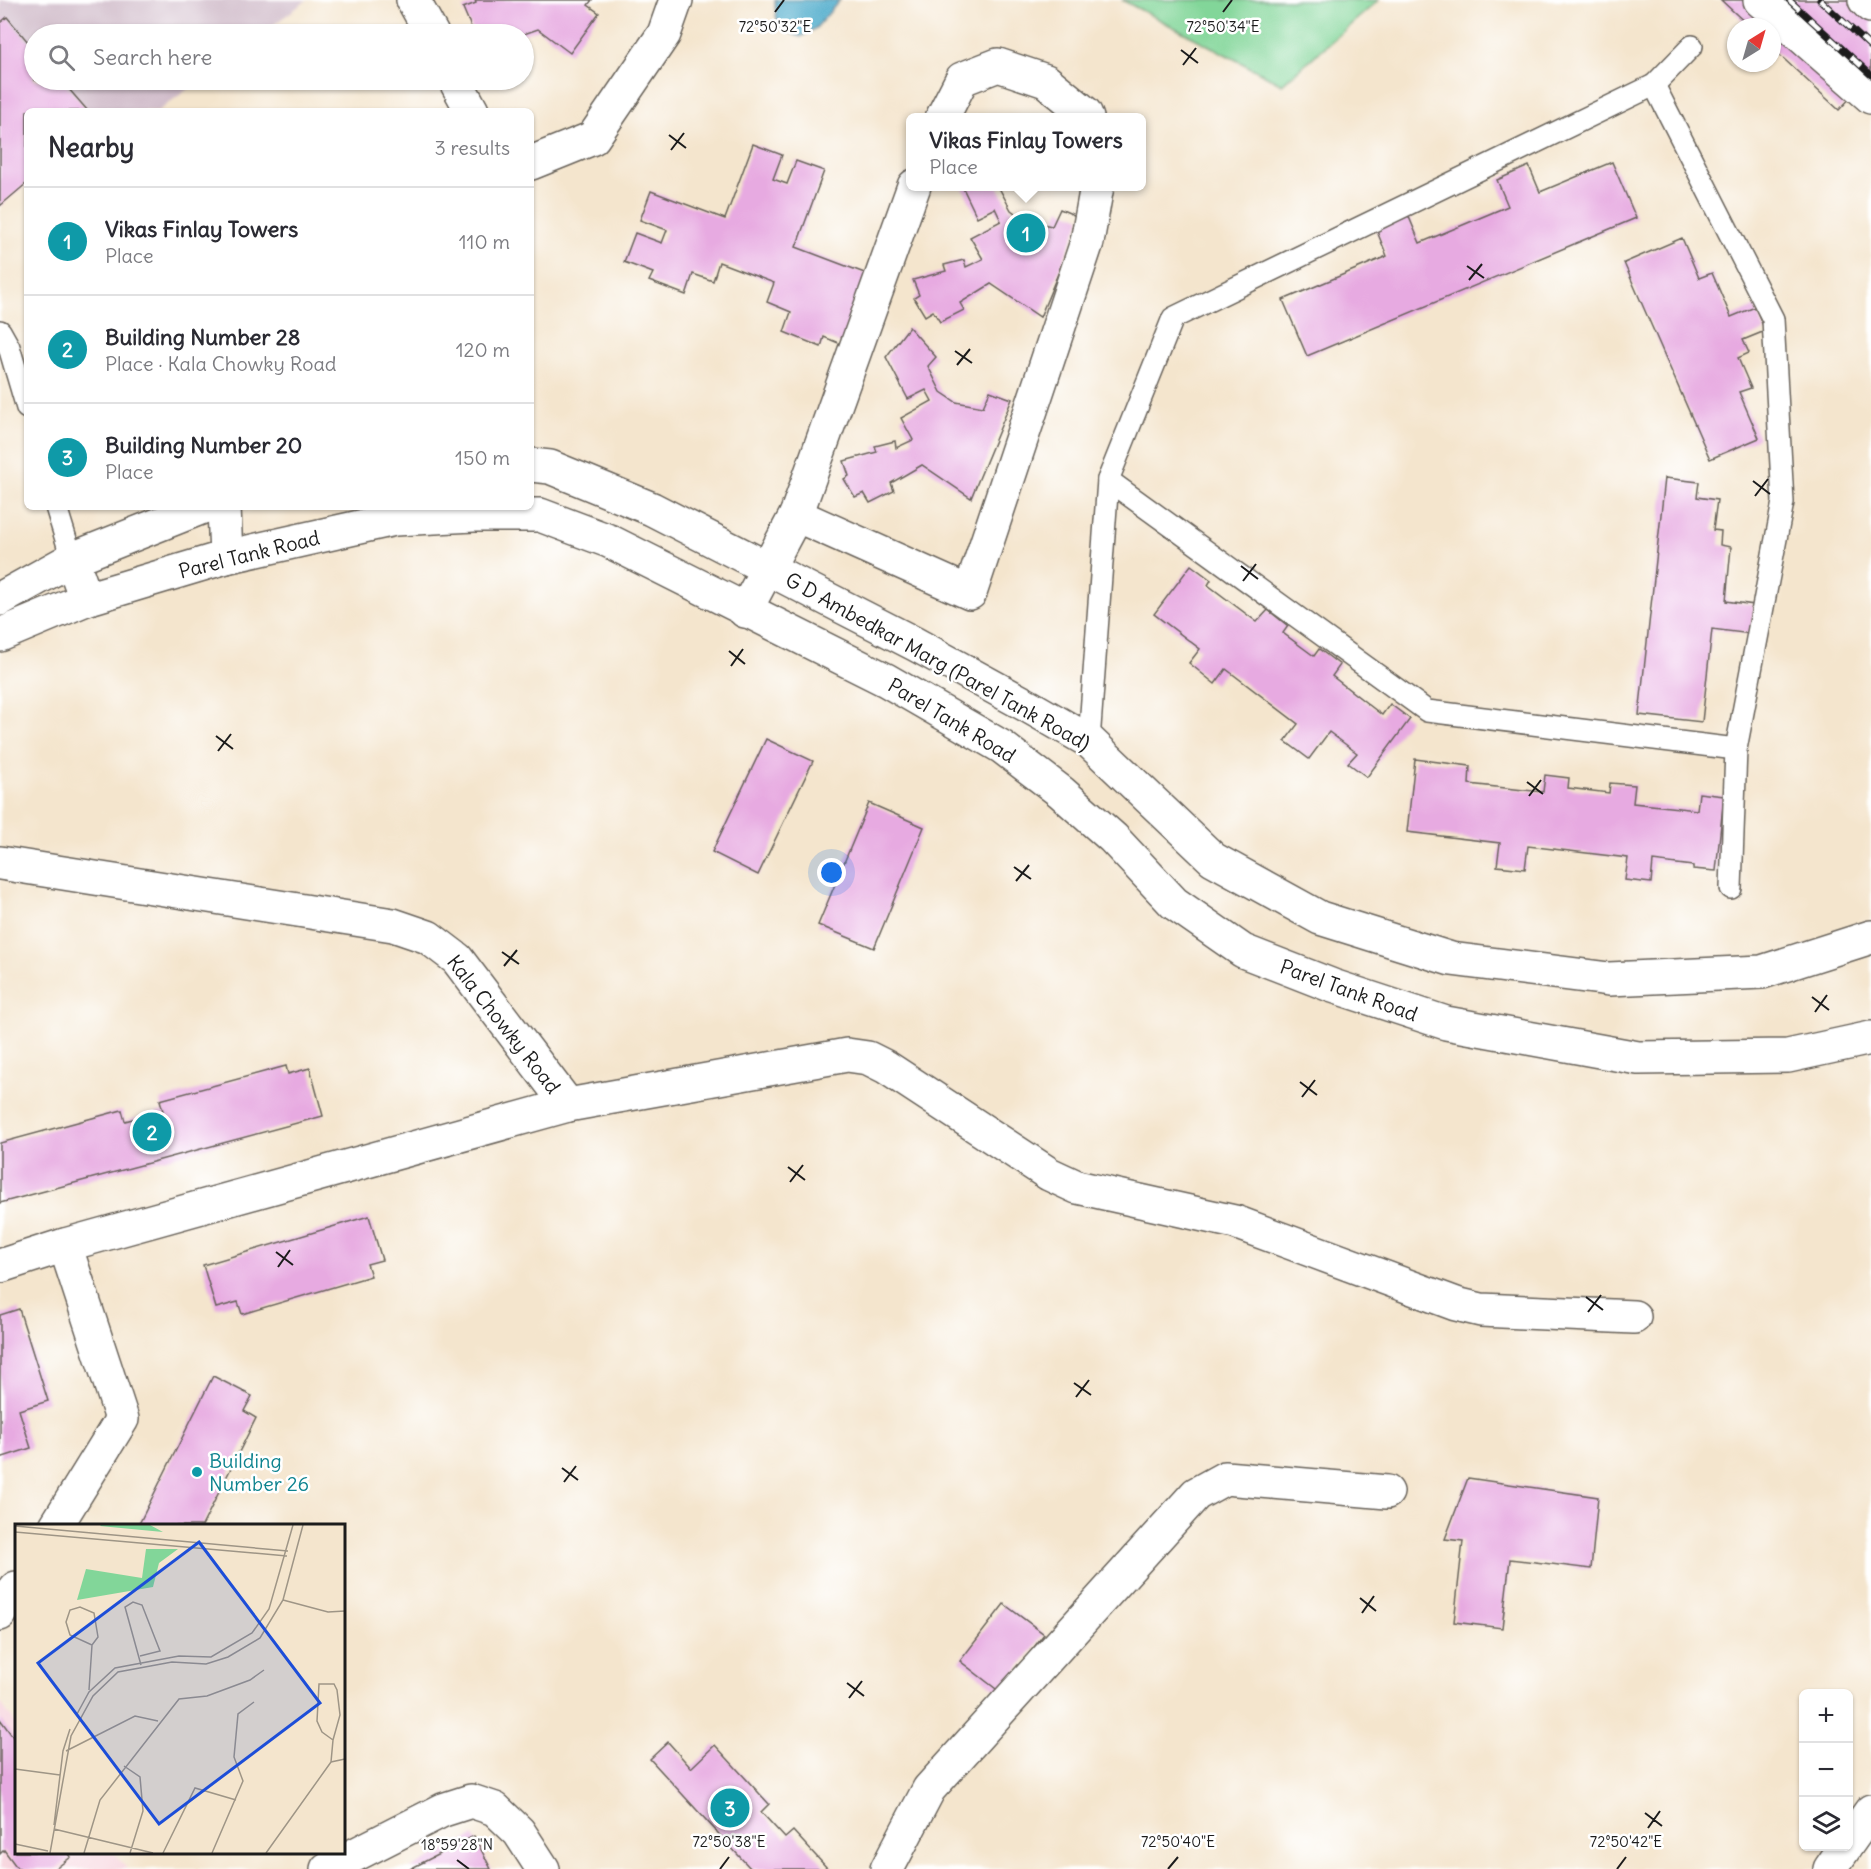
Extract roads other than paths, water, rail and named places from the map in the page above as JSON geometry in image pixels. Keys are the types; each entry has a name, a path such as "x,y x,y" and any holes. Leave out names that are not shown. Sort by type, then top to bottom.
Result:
{"street":[{"path":"413,0 426,24"},
{"path":"534,162 593,138 664,34 676,0"},
{"path":"1760,0 1871,97"},
{"path":"1864,0 1871,6"},
{"path":"944,113 962,79 998,65 1046,81 1085,113"},
{"path":"460,90 470,108"},
{"path":"745,611 796,515 912,191"},
{"path":"796,515 970,593 1087,242 1096,191"},
{"name":"G D Ambedkar Marg (Parel Tank Road)","path":"534,465 550,467 652,509 915,644 1030,707 1089,741 1213,859 1320,918 1451,959 1609,979 1761,972 1871,937"},
{"path":"0,599 72,559 195,510"},
{"path":"224,510 226,557"},
{"name":"Parel Tank Road","path":"0,634 86,599 226,557 395,519 474,515 540,515 609,541 886,680 1002,747 1061,792 1113,838 1174,903 1243,951 1333,986 1446,1023 1638,1058 1788,1056 1871,1038"},
{"path":"72,559 86,599"},
{"path":"1002,747 1030,707"},
{"name":"Kala Chowky Road","path":"0,863 393,925 428,937 457,959 568,1105 65,1245 0,1266"},
{"path":"568,1105 847,1055 868,1058 886,1067 1049,1174 1077,1187 1235,1222 1456,1304 1481,1310 1634,1317"},
{"path":"57,1524 122,1419 65,1245"},
{"path":"887,1869 929,1789 1196,1494 1225,1478 1387,1492"},
{"path":"0,1614 15,1590"},
{"path":"327,1869 443,1810 471,1801 495,1809 519,1832 543,1869"},
{"path":"1853,1836 1871,1811"},
{"path":"1830,1869 1843,1851"}],"lane":[{"path":"1089,741 1108,480 1173,318 1654,85 1692,46"},
{"path":"1654,85 1773,320 1784,502 1736,749 1731,888"},
{"path":"0,331 9,347 24,398"},
{"path":"1108,480 1427,711 1736,749"},
{"path":"57,510 72,559"}],"water":[{"path":"775,0 840,0 816,28 801,37 779,25"}],"railway":[{"path":"1789,0 1871,75"},
{"path":"1820,0 1871,47"}],"place":[{"name":"Vikas Finlay Towers","path":"1026,233"},
{"name":"Building Number 28","path":"152,1132"},
{"name":"Building Number 26","path":"197,1472"},
{"name":"Building Number 20","path":"730,1808"}]}
